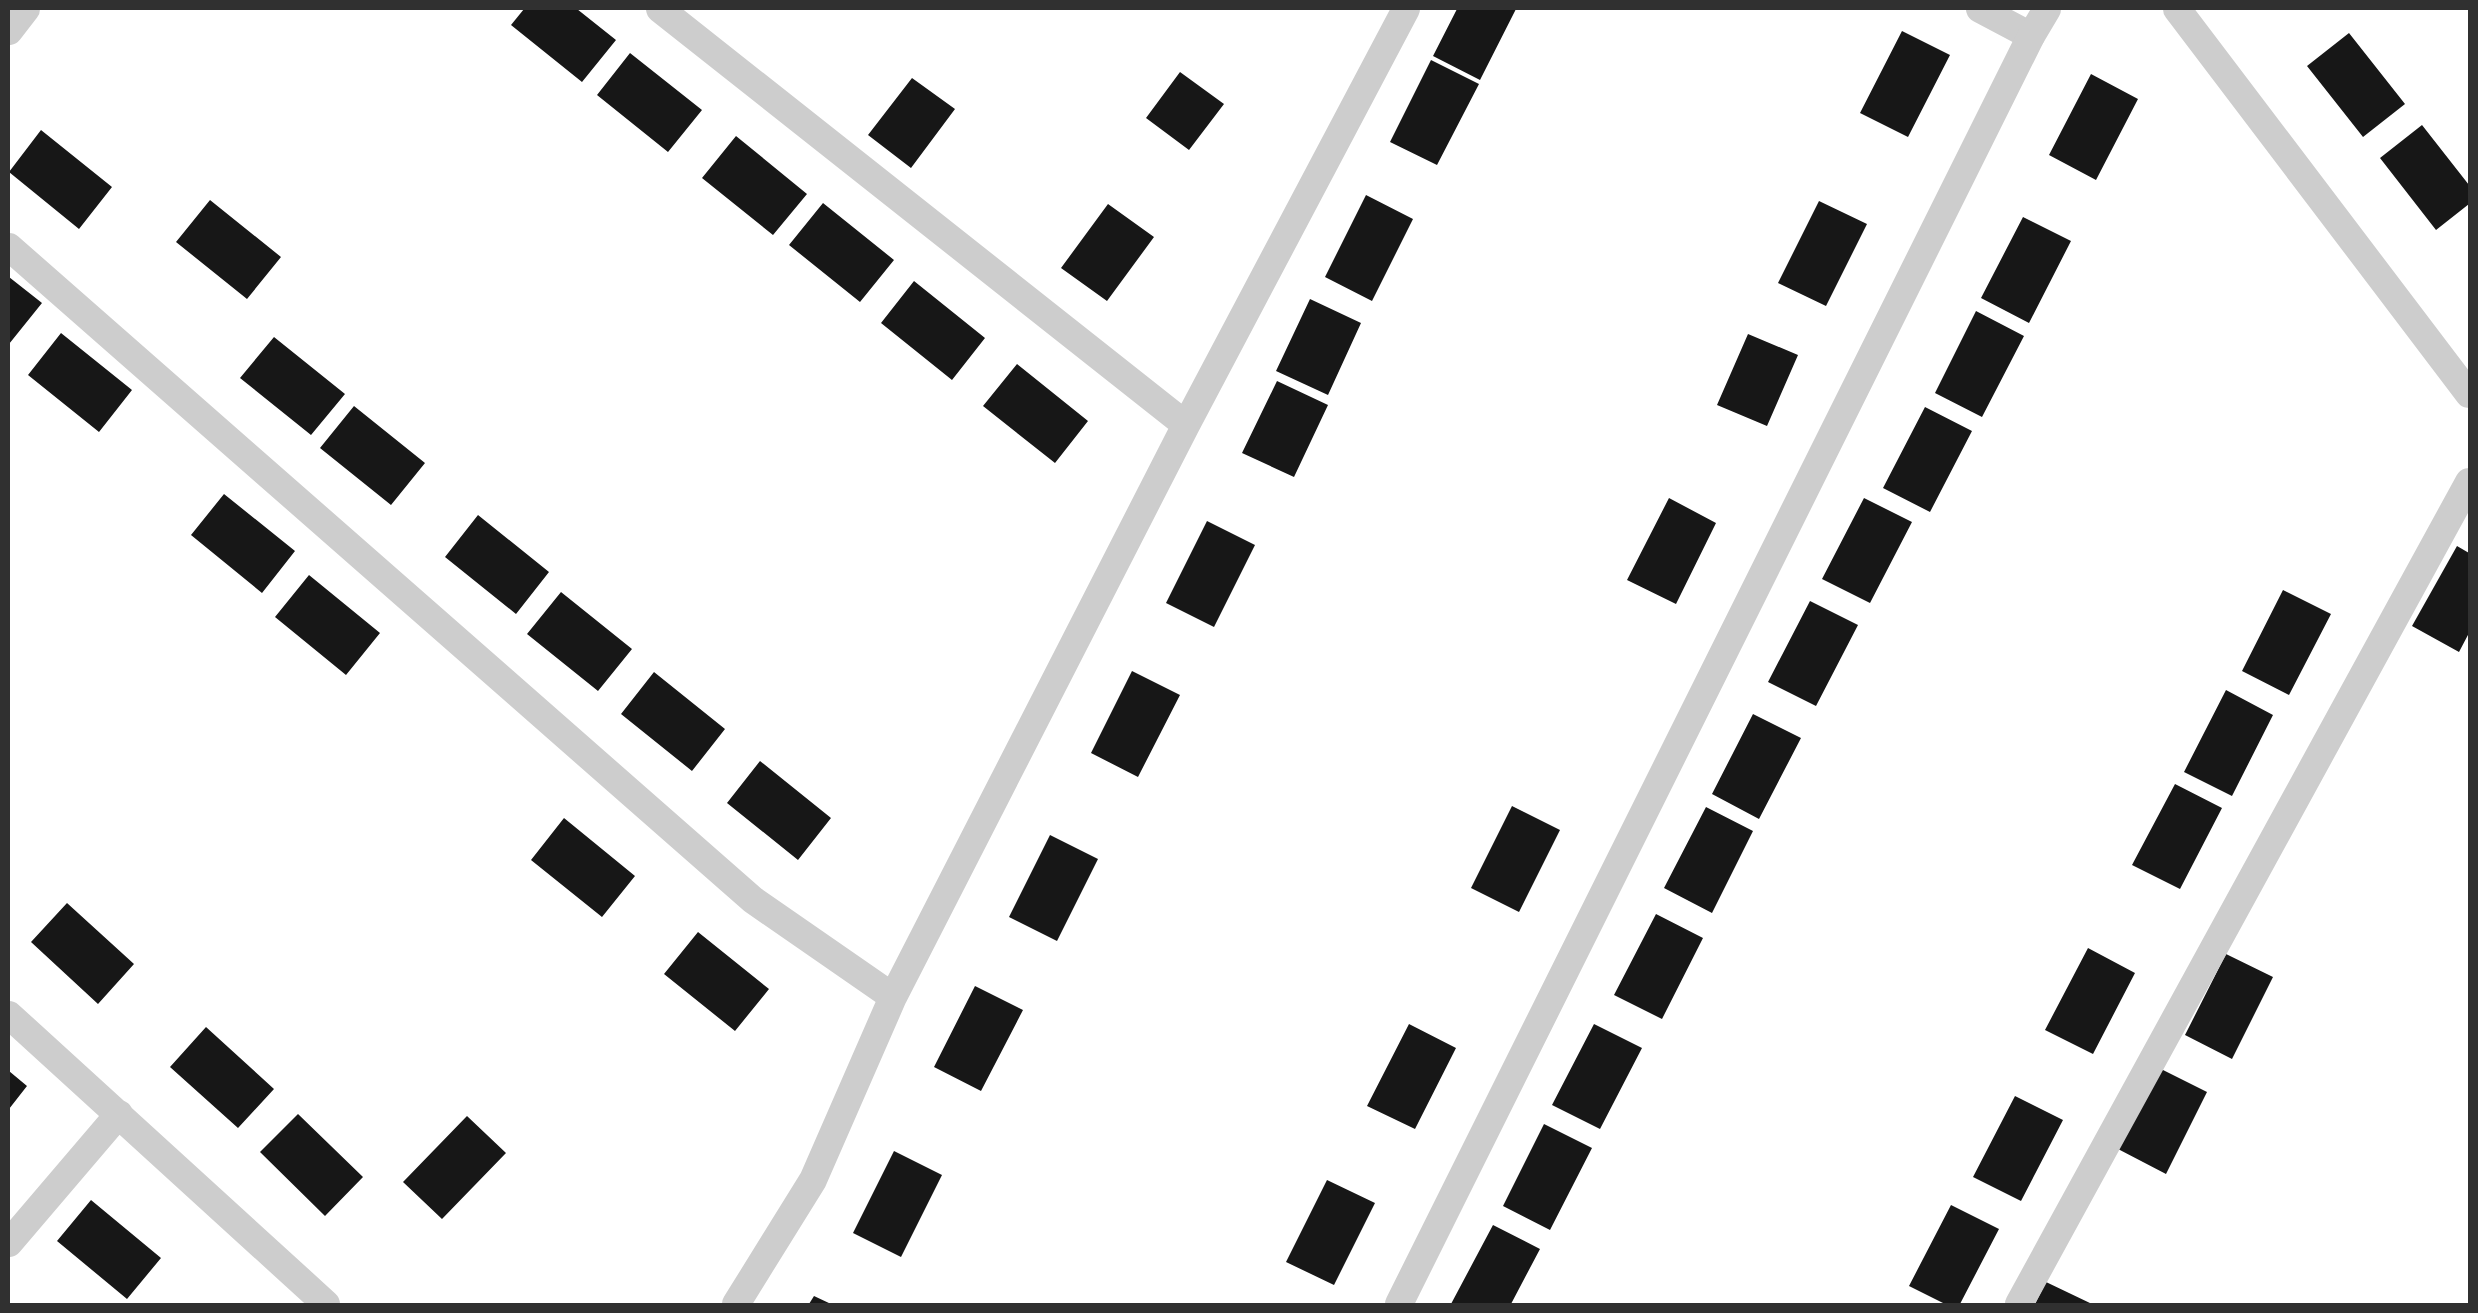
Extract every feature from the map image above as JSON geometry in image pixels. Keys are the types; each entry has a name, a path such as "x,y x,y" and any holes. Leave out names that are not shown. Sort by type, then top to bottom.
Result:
{"street":[{"path":"9,31 26,9"},
{"path":"660,9 1186,425"},
{"path":"736,1304 813,1180 893,997 1186,425 1406,9"},
{"path":"1980,9 2031,36"},
{"path":"1399,1304 2031,36 2047,9"},
{"path":"2177,9 2469,394"},
{"path":"9,247 754,900 893,997"},
{"path":"2019,1304 2469,482"},
{"path":"9,1015 326,1304"},
{"path":"9,1244 119,1114"}],"building":[{"path":"524,9 577,9 616,40 582,82 511,25"},
{"path":"1457,9 1516,9 1480,80 1433,56"},
{"path":"1902,31 1950,55 1908,137 1860,113"},
{"path":"2349,33 2405,104 2363,137 2307,66"},
{"path":"630,53 702,110 668,152 597,95"},
{"path":"1431,60 1479,84 1437,165 1390,142"},
{"path":"1180,72 1224,104 1189,150 1146,118"},
{"path":"2091,74 2138,99 2096,180 2049,155"},
{"path":"912,78 955,109 911,168 868,135"},
{"path":"2422,125 2469,185 2469,204 2436,230 2380,158"},
{"path":"41,130 112,187 79,229 9,172"},
{"path":"736,136 807,194 773,235 702,178"},
{"path":"1366,195 1413,219 1372,301 1325,277"},
{"path":"210,200 281,257 247,299 176,242"},
{"path":"1819,201 1867,224 1826,306 1778,283"},
{"path":"823,203 894,260 860,302 789,245"},
{"path":"1108,204 1154,237 1107,301 1061,268"},
{"path":"2023,217 2071,241 2029,323 1981,298"},
{"path":"9,277 42,303 9,344"},
{"path":"914,281 985,338 952,380 881,323"},
{"path":"1310,299 1361,323 1328,395 1276,371"},
{"path":"1976,311 2024,336 1982,417 1935,393"},
{"path":"61,333 132,390 99,432 28,375"},
{"path":"1748,334 1798,355 1767,426 1717,405"},
{"path":"274,337 345,394 311,435 240,378"},
{"path":"1017,364 1088,421 1055,463 983,406"},
{"path":"1277,381 1328,405 1294,477 1242,453"},
{"path":"354,406 425,463 391,505 320,448"},
{"path":"1925,407 1972,431 1930,512 1883,488"},
{"path":"224,494 295,551 262,593 191,535"},
{"path":"1669,498 1716,523 1676,604 1627,580"},
{"path":"1864,498 1912,522 1870,603 1822,579"},
{"path":"478,515 549,572 516,614 445,557"},
{"path":"1207,521 1255,545 1214,627 1166,603"},
{"path":"2457,546 2469,553 2469,633 2459,652 2412,626"},
{"path":"309,575 380,633 346,675 275,617"},
{"path":"2283,590 2331,614 2289,695 2242,671"},
{"path":"561,592 632,649 598,691 527,634"},
{"path":"1810,601 1858,625 1816,706 1768,682"},
{"path":"1132,671 1180,695 1138,777 1091,753"},
{"path":"654,672 725,729 692,771 621,714"},
{"path":"2226,690 2273,715 2232,796 2184,772"},
{"path":"1753,714 1801,738 1759,819 1712,794"},
{"path":"760,761 831,818 798,860 727,803"},
{"path":"2175,784 2222,808 2180,889 2132,865"},
{"path":"1512,806 1560,830 1519,912 1471,888"},
{"path":"1706,807 1753,831 1712,913 1664,888"},
{"path":"564,818 635,876 602,917 531,860"},
{"path":"1050,835 1098,859 1057,941 1009,917"},
{"path":"67,903 134,964 98,1004 31,942"},
{"path":"1656,914 1703,938 1662,1019 1614,995"},
{"path":"698,932 769,989 735,1031 664,974"},
{"path":"2088,948 2135,973 2093,1054 2045,1030"},
{"path":"2226,954 2273,977 2232,1059 2185,1035"},
{"path":"975,986 1023,1010 981,1091 934,1067"},
{"path":"1409,1024 1456,1048 1415,1129 1367,1106"},
{"path":"1594,1024 1642,1048 1600,1129 1552,1105"},
{"path":"206,1027 274,1089 238,1128 170,1067"},
{"path":"2159,1068 2207,1092 2166,1174 2118,1149"},
{"path":"9,1071 27,1086 9,1109"},
{"path":"2015,1096 2063,1120 2021,1201 1973,1177"},
{"path":"298,1114 363,1177 325,1216 260,1152"},
{"path":"467,1116 506,1153 442,1219 403,1182"},
{"path":"1544,1124 1592,1148 1550,1230 1503,1206"},
{"path":"894,1151 942,1175 901,1257 853,1233"},
{"path":"1327,1180 1375,1203 1334,1285 1286,1262"},
{"path":"91,1200 161,1258 127,1299 57,1241"},
{"path":"1951,1205 1999,1229 1960,1304 1945,1304 1909,1286"},
{"path":"1493,1225 1540,1249 1511,1304 1451,1304"},
{"path":"2046,1282 2092,1304 2035,1304"},
{"path":"814,1296 831,1304 809,1304"}]}
